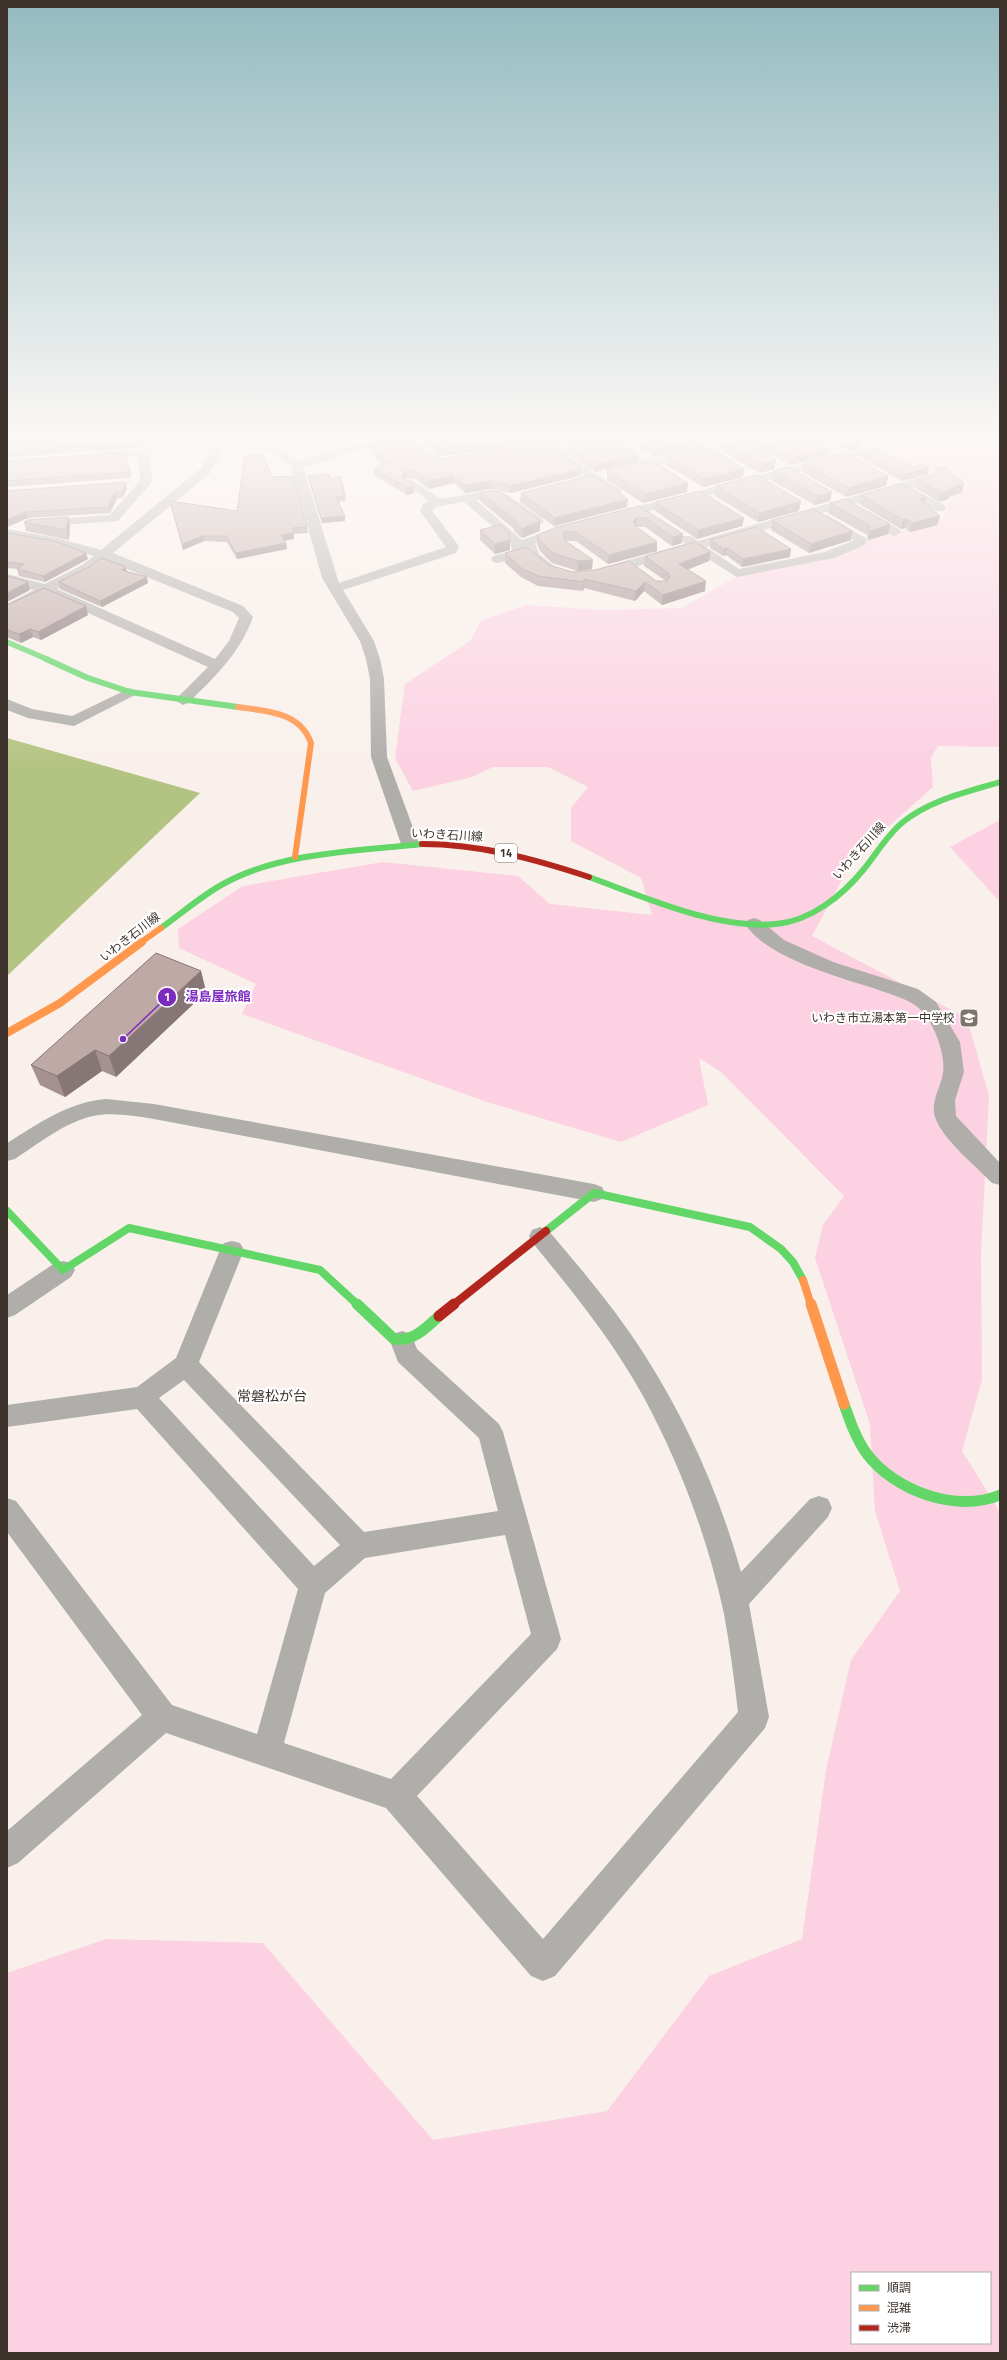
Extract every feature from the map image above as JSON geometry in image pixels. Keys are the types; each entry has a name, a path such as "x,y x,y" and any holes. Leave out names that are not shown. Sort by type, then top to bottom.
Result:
{"street":[{"path":"86,549 105,554 238,610 246,617 244,626 218,666 183,700"},
{"path":"7,609 87,568 111,549"},
{"path":"321,549 329,578 334,589 367,641 373,659 377,679 376,724 379,757 410,844"},
{"path":"334,589 451,549"},
{"path":"498,559 518,553 517,549"},
{"path":"531,549 533,556 554,572 566,575"},
{"path":"665,549 669,552"},
{"path":"592,575 630,562 679,549"},
{"path":"700,549 737,573 829,555 843,549"},
{"path":"794,551 806,559"},
{"path":"594,562 606,571"},
{"path":"630,562 643,572"},
{"path":"7,578 46,590 218,666"},
{"path":"7,642 88,678 130,692 266,711 301,723 309,732 311,743 295,857"},
{"path":"7,704 28,712 74,721 130,692"},
{"name":"いわき石川線","path":"7,1033 63,1003 210,892 237,877 295,857 410,844 470,846 503,852 553,865 670,905 718,918 754,924 782,924 802,917 835,896 862,871 894,830 905,820 941,802 1000,782"},
{"path":"754,924 777,944 826,966 910,994 929,1007 950,1042 954,1072 945,1100 945,1116 950,1126 1000,1177"},
{"path":"7,1153 69,1118 93,1108 122,1107 594,1193 750,1227 772,1240 792,1258 806,1286 855,1437 874,1463 898,1481 927,1494 962,1502 992,1500 1000,1494"},
{"path":"7,1308 129,1228 320,1270 394,1339 402,1341 410,1339 594,1193"},
{"path":"7,1211 63,1270"},
{"path":"7,1510 162,1717 267,1751 396,1796 543,1964 754,1717 735,1599 719,1547 682,1448 636,1362 577,1281 540,1236"},
{"path":"7,1416 142,1397 186,1365 232,1250"},
{"path":"396,1796 547,1639 490,1432 407,1355 402,1341"},
{"path":"186,1365 359,1546"},
{"path":"142,1397 314,1586"},
{"path":"735,1599 819,1508"},
{"path":"267,1751 314,1586 359,1546 514,1521"},
{"path":"7,1852 162,1717"}],"shaded area":[{"path":"828,549 1000,549 1000,747 938,746 931,758 933,787 854,857 812,936 967,1018 989,1096 981,1254 982,1380 962,1451 1000,1512 1000,2353 7,2353 7,1973 106,1939 263,1943 433,2140 607,2111 709,1976 802,1939 826,1770 851,1660 900,1591 875,1511 870,1424 815,1258 823,1225 844,1196 721,1072 699,1058 708,1105 621,1142 484,1101 242,1014 256,984 179,948 178,929 243,886 383,862 518,876 550,904 652,915 641,878 571,841 571,808 588,787 548,767 493,767 472,777 413,791 395,758 405,684 470,641 482,620 526,605 602,610 682,608 746,571"},
{"path":"7,738 200,793 7,976"},
{"path":"1000,820 1000,902 950,847"}],"building":[{"path":"7,549 76,549 86,553 43,576 17,569 24,564 7,562"},
{"path":"234,549 255,549 236,553"},
{"path":"519,549 529,549 549,565 572,572 595,570 629,561 656,581 667,581 670,577 668,573 645,556 670,549 706,549 710,552 679,564 706,581 663,595 645,582 636,591 584,579 584,582 538,576 521,568 505,553"},
{"path":"549,549 577,549 593,560 578,561 553,553"},
{"path":"601,549 631,549 609,555"},
{"path":"729,549 790,549 743,559"},
{"path":"101,558 126,567 121,570 147,577 100,601 59,582 91,566"},
{"path":"7,576 28,582 7,593"},
{"path":"44,588 86,606 38,632 30,629 19,634 7,630 7,605"},
{"path":"156,953 201,971 109,1056 95,1050 57,1076 31,1065"}],"traffic: fast":[{"path":"7,642 88,678 130,692 238,707"},
{"path":"589,877 656,901 707,916 755,924 776,924 789,922 825,904 846,888 864,869 892,833 914,814 937,802 1000,782"},
{"path":"161,928 223,884 255,870 308,857 422,844"},
{"path":"546,1231 594,1193 750,1227 775,1243 793,1262 803,1280"},
{"path":"7,1211 63,1270 129,1228 320,1270 394,1339 401,1340 413,1337 439,1316"},
{"path":"844,1404 852,1427 867,1454 884,1471 898,1481 933,1496 952,1500 970,1502 987,1500 1000,1495"}],"traffic: slow":[{"path":"238,707 271,712 292,719 301,725 307,733 311,743 295,857"},
{"path":"7,1033 60,1003 161,928"},
{"path":"803,1280 844,1404"}],"traffic: jam":[{"path":"422,844 464,846 507,853 589,877"},
{"path":"439,1316 546,1231"}],"place":[{"name":"いわき市立湯本第一中学校","path":"969,1018"},
{"name":"湯島屋旅館","path":"123,1039"}],"district":[{"name":"常磐松が台","path":"272,1396"}]}
